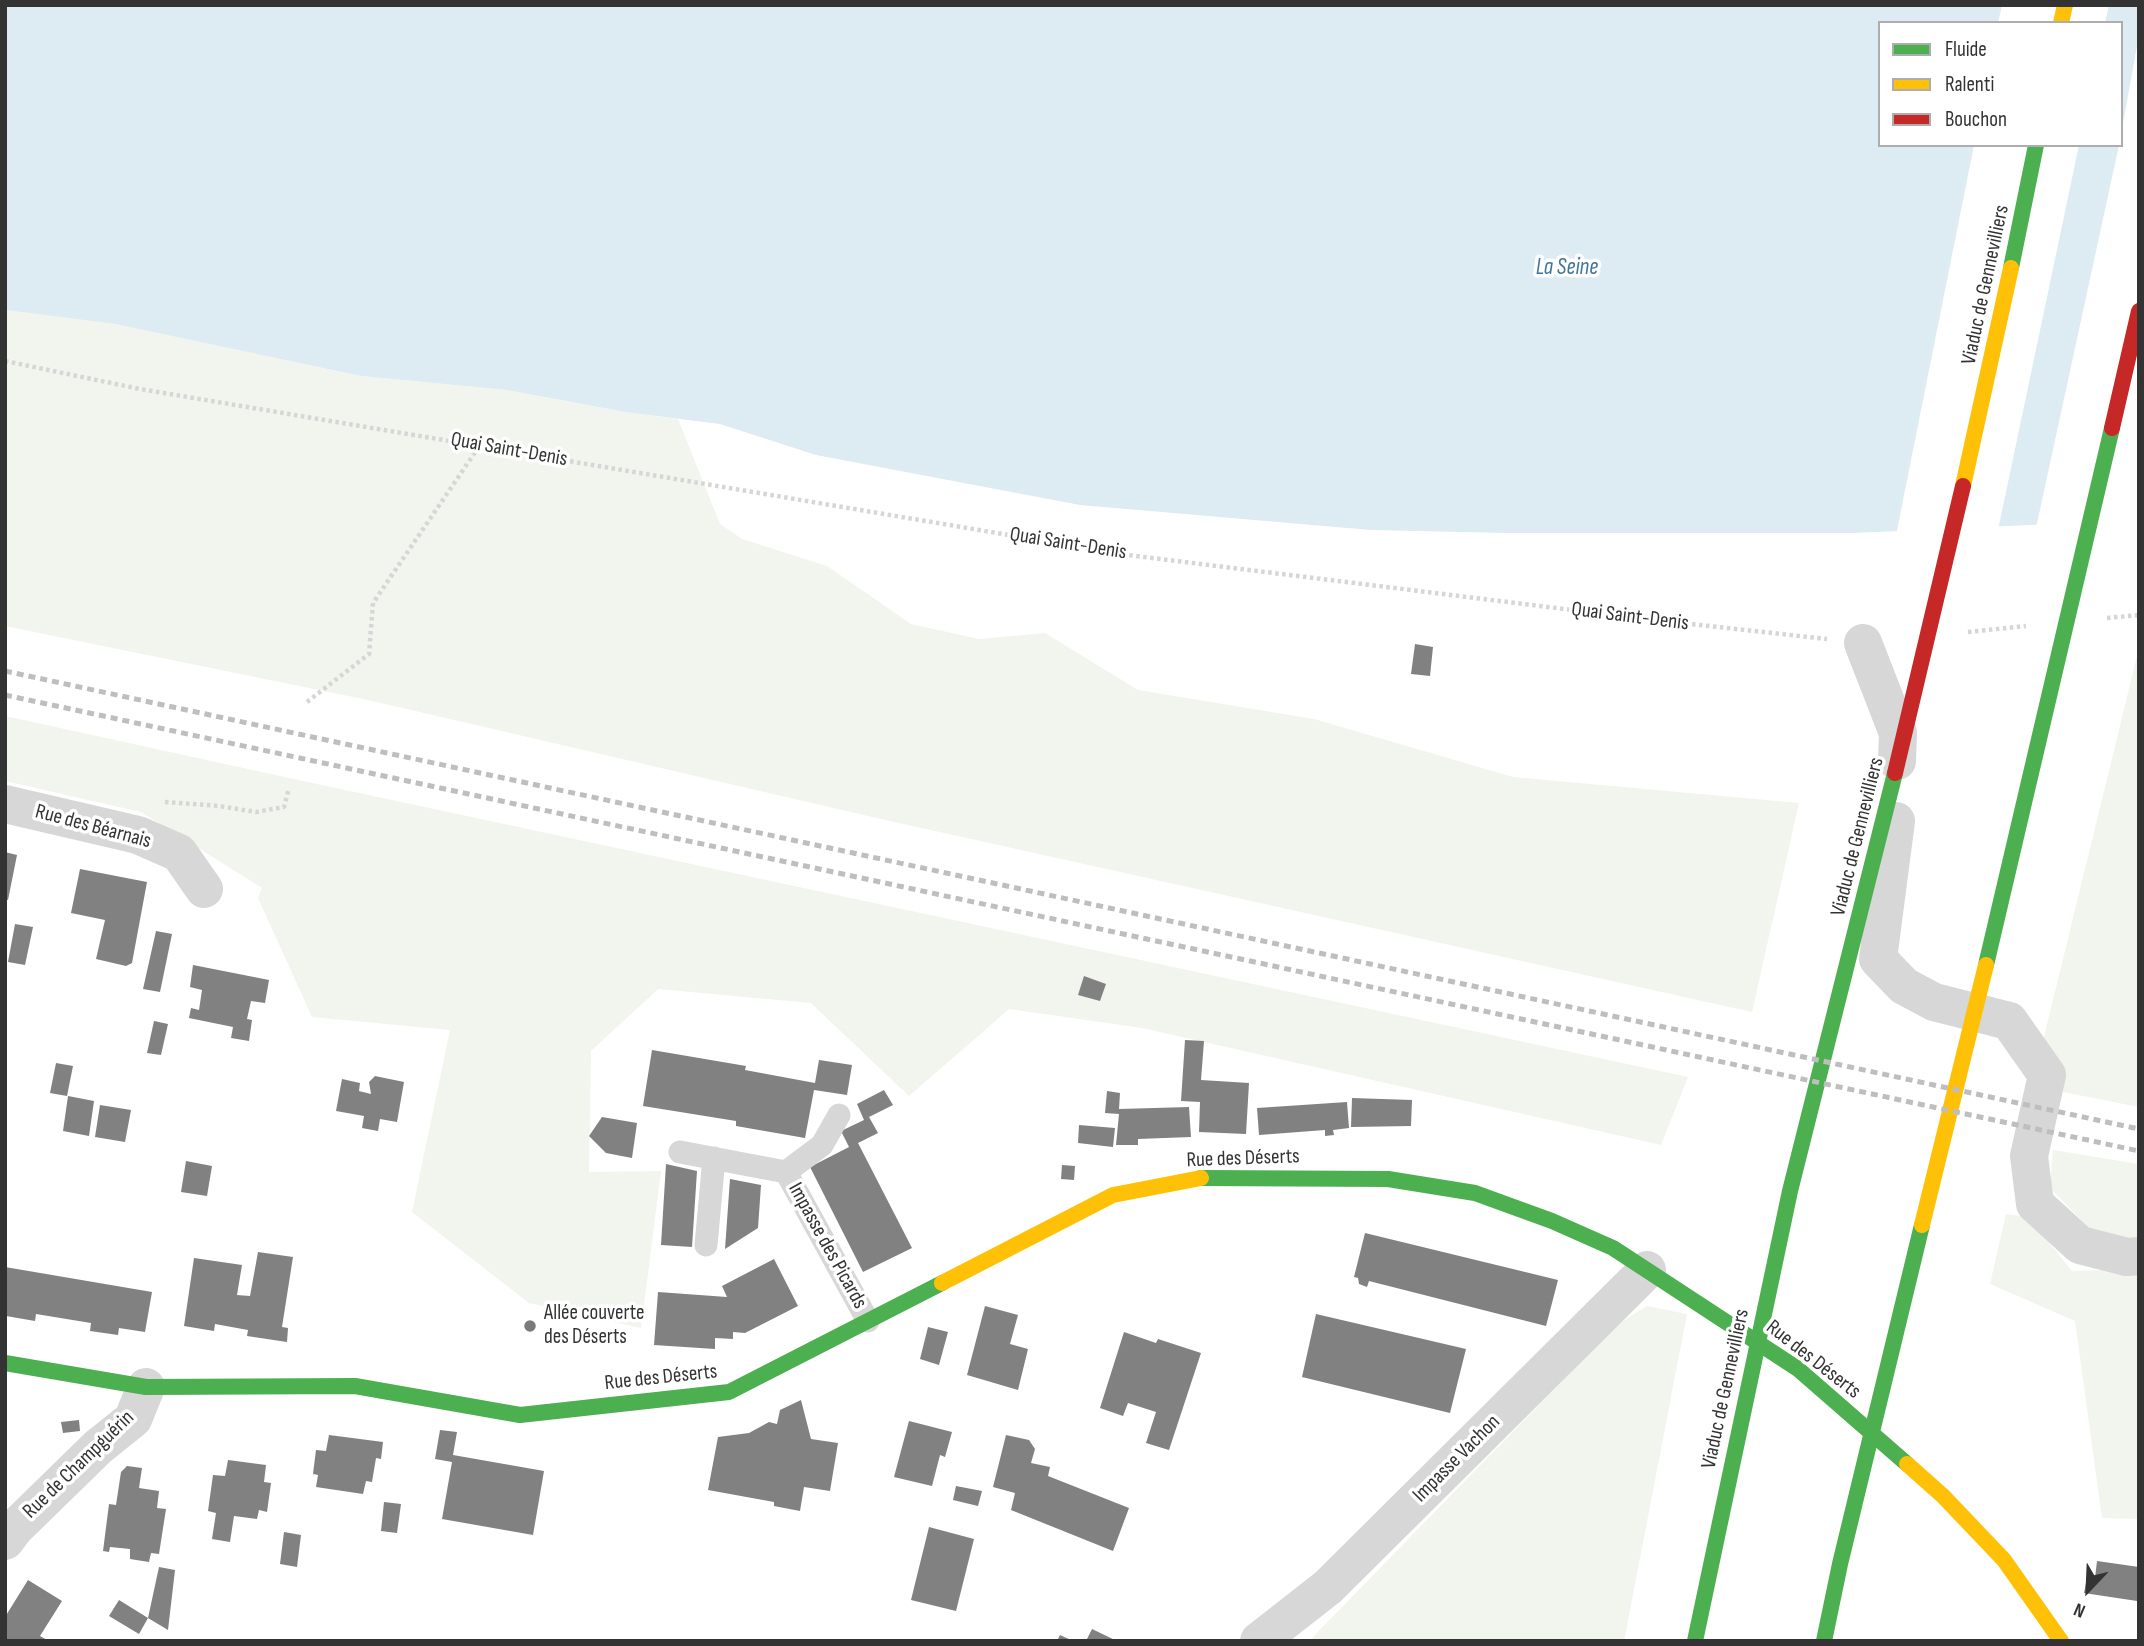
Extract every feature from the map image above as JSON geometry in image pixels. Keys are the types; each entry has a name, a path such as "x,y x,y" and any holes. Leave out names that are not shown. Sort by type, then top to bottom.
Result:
{"main road":[{"name":"Viaduc de Gennevilliers","path":"1696,1641 1715,1538 1790,1191 1885,817 1984,397 2036,147"},
{"path":"1824,1641 1840,1564 2031,783 2139,310"},
{"name":"Rue des Déserts","path":"5,1363 146,1387 355,1386 520,1415 729,1392 1113,1195 1207,1177 1388,1179 1475,1193 1613,1248 1798,1369 1943,1496 2004,1560 2061,1641"}],"street":[{"path":"1863,643 1898,733 1896,836 1878,959 1904,986 1934,1002 2009,1021 2047,1075 2029,1156 2035,1204 2080,1245 2127,1257 2139,1256"},
{"name":"Rue des Béarnais","path":"5,804 138,835 179,853 204,888"},
{"name":"Impasse Vachon","path":"1259,1641 1328,1587 1647,1270"},
{"name":"Rue de Champguérin","path":"5,1541 98,1447 133,1419 146,1387"}],"lane":[{"name":"Impasse des Picards","path":"680,1152 786,1172 822,1145 839,1115"},
{"path":"706,1245 715,1158"},
{"name":"Impasse des Picards","path":"786,1172 868,1321"}],"path":[{"name":"Quai Saint-Denis","path":"5,361 140,389 1128,555 1863,643"},
{"path":"307,702 369,654 373,603 480,445"},
{"path":"2097,619 2139,615"},
{"path":"1960,633 2029,626"}],"shaded area":[{"path":"5,310 115,324 361,376 507,390 678,419 720,524 742,539 827,566 911,624 979,639 1045,633 1138,690 1314,719 1513,777 1799,803 1752,1012 881,819 368,700 5,626"},
{"path":"2139,648 2139,1107 2032,1086"},
{"path":"5,716 1688,1077 1661,1145 1142,1028 1009,1009 909,1096 811,1003 658,989 591,1051 589,1172 661,1171 641,1328 529,1303 412,1212 450,1030 312,1017 258,898 262,888 141,812 5,781"},
{"path":"2053,1150 2139,1164 2139,1241 2095,1234 2050,1188"},
{"path":"2006,1214 2028,1217 2072,1271 2139,1269 2139,1519 2102,1518 2075,1321 1990,1284"},
{"path":"1647,1306 1687,1314 1624,1641 1309,1641 1618,1324"}],"water":[{"name":"La Seine","path":"5,5 2139,5 2139,520 1854,533 1506,533 1371,530 1080,505 816,455 720,424 625,412 507,390 361,376 115,324 5,310"}],"pier":[{"path":"2002,5 2109,5 2105,21 1998,21"},
{"path":"2139,35 2139,524 2036,528 2119,147 2123,147 2123,123"},
{"path":"1974,147 2079,147 1998,530 1896,535"}],"building":[{"path":"1415,644 1433,647 1430,676 1411,674"},
{"path":"5,852 17,855 8,900 5,899"},
{"path":"80,869 147,882 132,963 126,966 96,959 105,920 71,913"},
{"path":"15,924 33,927 25,965 8,962"},
{"path":"156,931 172,934 160,992 143,989"},
{"path":"193,965 269,980 265,1003 251,1001 247,1019 252,1020 249,1041 231,1038 233,1027 189,1018 191,1008 199,1010 202,990 190,987"},
{"path":"1084,976 1106,984 1100,1001 1078,995"},
{"path":"154,1021 168,1024 161,1055 147,1053"},
{"path":"1185,1040 1204,1041 1201,1080 1249,1083 1246,1134 1199,1132 1200,1102 1181,1101"},
{"path":"652,1050 746,1066 745,1070 815,1083 819,1060 852,1065 847,1095 814,1090 805,1138 736,1126 736,1121 643,1106"},
{"path":"56,1063 73,1066 67,1096 50,1093"},
{"path":"375,1076 404,1082 397,1122 380,1119 378,1131 362,1128 364,1116 336,1111 342,1079 360,1083 359,1091 371,1094 369,1082"},
{"path":"884,1090 893,1105 869,1117 878,1133 858,1143 912,1248 863,1272 810,1167 849,1147 841,1131 864,1120 857,1104"},
{"path":"1107,1091 1120,1093 1119,1109 1189,1107 1191,1137 1138,1139 1138,1145 1116,1145 1119,1114 1105,1113"},
{"path":"68,1096 94,1101 89,1136 63,1131"},
{"path":"1352,1098 1412,1100 1411,1126 1351,1127"},
{"path":"1347,1102 1349,1128 1333,1130 1334,1135 1325,1136 1325,1130 1259,1135 1257,1108"},
{"path":"100,1105 131,1110 125,1142 95,1137"},
{"path":"602,1117 637,1123 632,1158 606,1153 589,1136"},
{"path":"1079,1125 1115,1128 1113,1147 1078,1143"},
{"path":"186,1161 212,1166 207,1196 181,1192"},
{"path":"666,1164 697,1171 692,1247 661,1245"},
{"path":"1062,1165 1075,1166 1074,1180 1061,1179"},
{"path":"730,1179 761,1185 758,1228 725,1249"},
{"path":"1365,1233 1558,1280 1546,1326 1369,1281 1367,1287 1359,1284 1358,1278 1354,1277"},
{"path":"258,1252 293,1257 282,1327 288,1328 287,1342 247,1336 248,1330 215,1324 214,1331 184,1326 194,1258 242,1265 237,1295 250,1296"},
{"path":"774,1259 798,1306 745,1333 733,1332 733,1339 715,1338 715,1349 654,1345 658,1292 727,1297 722,1286"},
{"path":"5,1267 152,1292 145,1332 119,1328 118,1335 90,1331 91,1323 36,1314 35,1321 6,1316"},
{"path":"985,1306 1018,1315 1010,1344 1028,1349 1018,1390 967,1375"},
{"path":"1316,1314 1466,1349 1450,1413 1302,1377"},
{"path":"928,1327 948,1332 939,1365 920,1359"},
{"path":"1124,1332 1156,1343 1158,1339 1201,1353 1169,1450 1146,1443 1156,1412 1128,1403 1123,1416 1100,1408"},
{"path":"801,1400 811,1439 838,1443 830,1491 804,1487 800,1511 774,1506 774,1502 708,1490 718,1437 749,1433 769,1422 777,1424 780,1410"},
{"path":"79,1420 80,1431 63,1433 61,1422"},
{"path":"909,1421 952,1432 945,1457 940,1455 932,1486 894,1477"},
{"path":"440,1430 457,1432 453,1455 544,1471 533,1535 442,1519 452,1462 435,1459"},
{"path":"329,1435 383,1442 381,1459 376,1458 372,1482 366,1481 363,1494 316,1487 318,1475 313,1474 316,1450 326,1451"},
{"path":"1006,1435 1029,1440 1035,1449 1031,1463 1050,1467 1048,1476 1129,1508 1113,1551 1011,1510 1015,1493 993,1487"},
{"path":"228,1460 266,1465 264,1482 271,1483 267,1512 259,1510 257,1519 234,1516 230,1542 212,1539 216,1513 208,1511 213,1475 225,1476"},
{"path":"127,1466 142,1468 139,1488 159,1491 157,1508 166,1509 159,1554 151,1553 149,1562 130,1559 130,1549 110,1547 109,1552 103,1551 109,1504 116,1505 121,1472"},
{"path":"956,1486 982,1491 978,1506 953,1500"},
{"path":"384,1502 401,1504 397,1533 381,1531"},
{"path":"929,1527 974,1539 956,1611 911,1600"},
{"path":"284,1532 301,1535 297,1567 280,1564"},
{"path":"2097,1561 2139,1567 2137,1601 2084,1593 2087,1578 2095,1578"},
{"path":"159,1567 175,1570 168,1630 148,1618"},
{"path":"28,1580 62,1601 40,1636 49,1641 5,1641 5,1617"},
{"path":"119,1600 148,1618 139,1634 109,1616"},
{"path":"1092,1629 1117,1641 1086,1641"},
{"path":"1060,1635 1073,1641 1057,1641"}],"railway":[{"path":"5,671 2139,1129"},
{"path":"5,695 2139,1151"}],"traffic: fast":[{"path":"2011,268 2036,147"},
{"path":"1986,965 2112,428"},
{"path":"1695,1641 1790,1191 1895,773"},
{"path":"1201,1178 1388,1179 1475,1193 1552,1221 1613,1248 1798,1369 1907,1464"},
{"path":"1824,1641 1922,1225"},
{"path":"5,1363 146,1387 355,1386 520,1415 729,1392 942,1283"}],"traffic: slow":[{"path":"2061,21 2065,5"},
{"path":"1963,486 2011,268"},
{"path":"1922,1225 1986,965"},
{"path":"942,1283 1113,1195 1201,1178"},
{"path":"1907,1464 1943,1496 2004,1560 2061,1641"}],"traffic: jam":[{"path":"2112,428 2139,311"},
{"path":"1895,773 1963,486"}],"place":[{"name":"Allée couverte des Déserts","path":"530,1326"}]}
